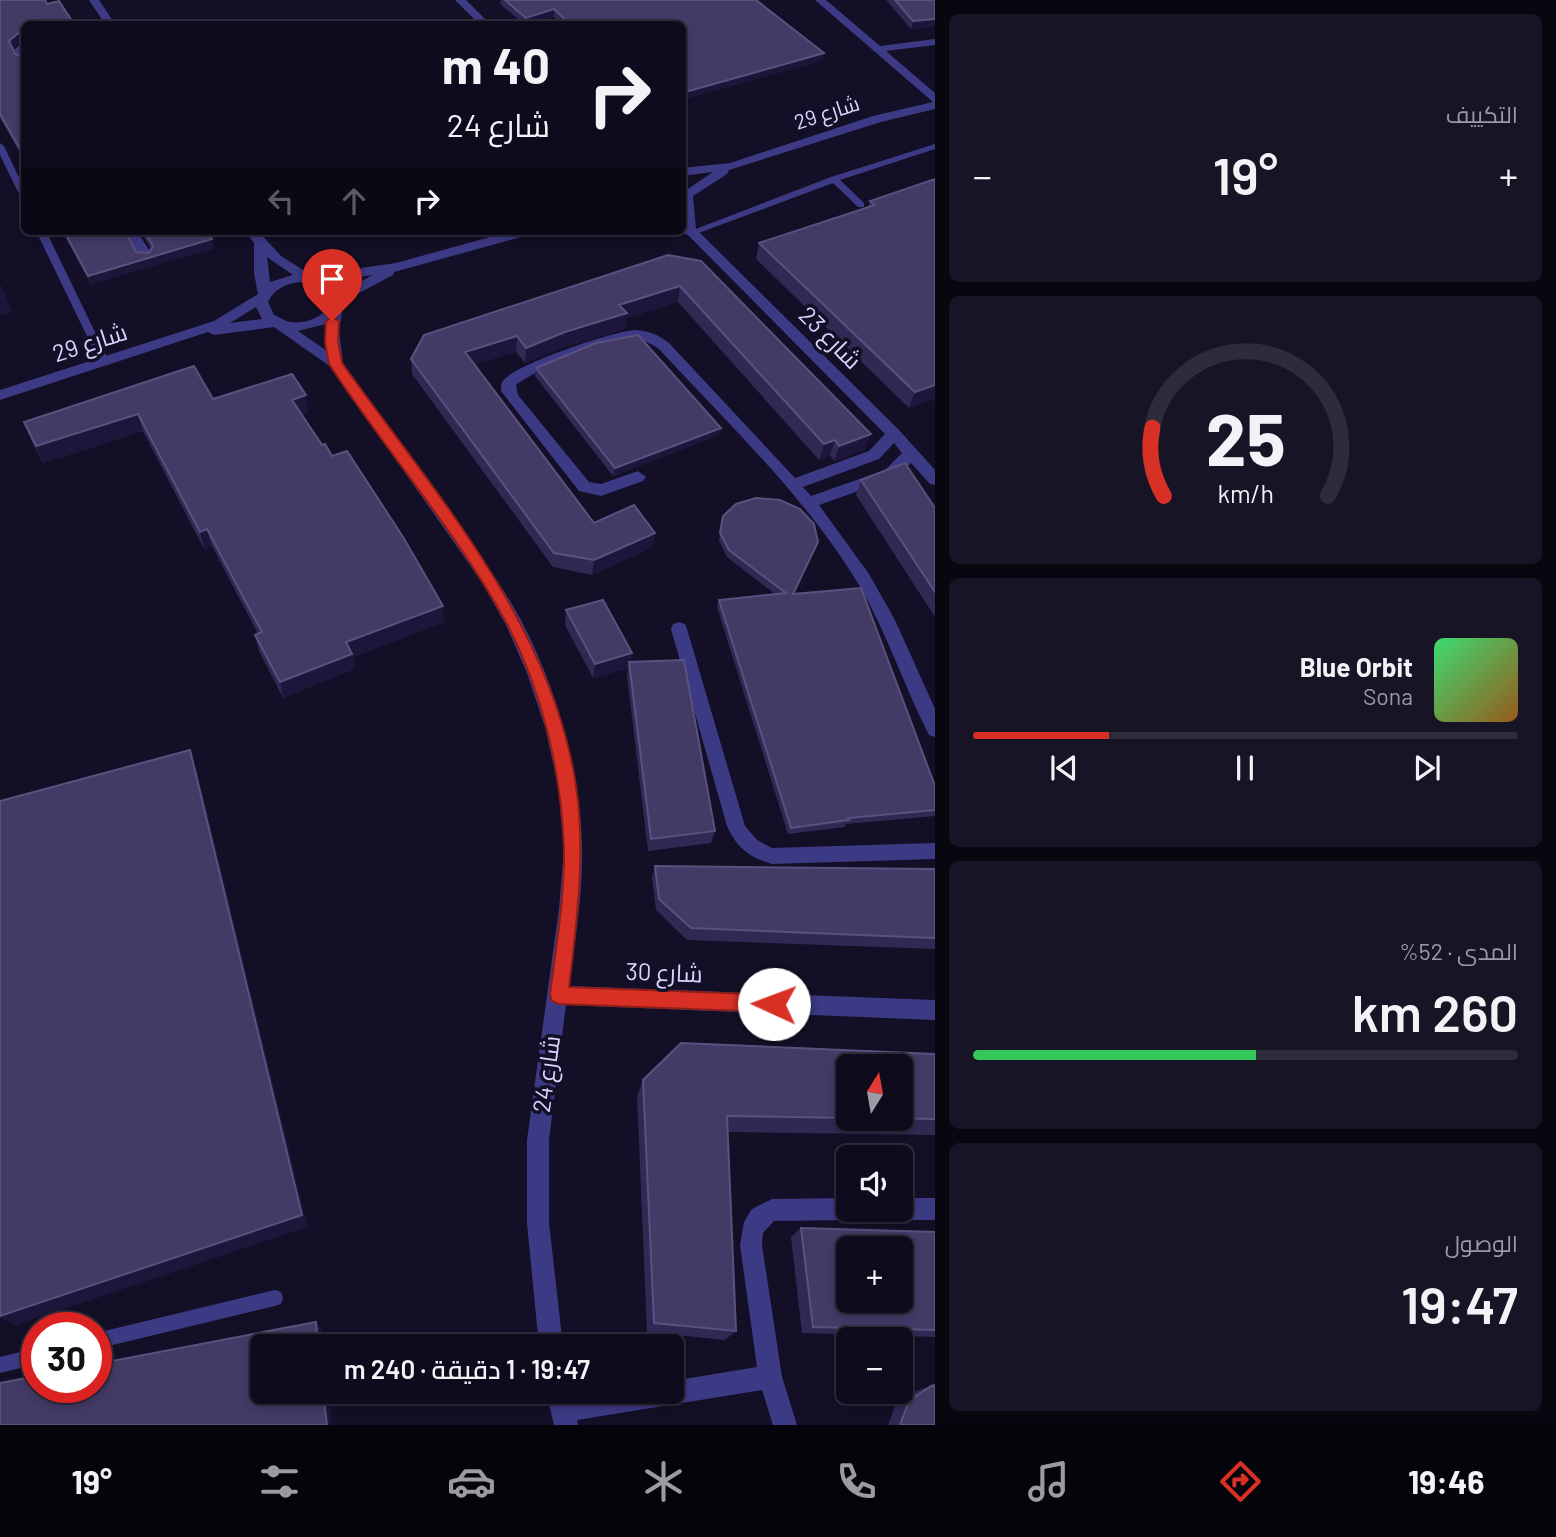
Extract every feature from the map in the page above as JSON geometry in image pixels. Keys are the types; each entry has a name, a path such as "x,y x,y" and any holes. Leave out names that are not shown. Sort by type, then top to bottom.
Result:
{"street":[{"path":"94,0 108,21"},
{"path":"460,0 482,21"},
{"path":"820,0 935,99"},
{"path":"879,49 935,42"},
{"name":"شارع 29","path":"686,172 732,166 877,119 935,105"},
{"name":"شارع 29","path":"686,198 732,166"},
{"path":"686,198 688,230"},
{"name":"شارع 23","path":"688,230 894,435 935,480"},
{"path":"133,235 146,256"},
{"path":"254,235 260,244 286,266 331,286 338,294 337,305"},
{"path":"264,295 279,282 397,267 513,235"},
{"path":"260,244 264,313 276,323 306,326 324,320 337,305 397,267"},
{"name":"شارع 29","path":"0,395 219,324 264,295"},
{"name":"شارع 24","path":"336,364 332,331 337,305"},
{"name":"شارع 29","path":"194,332 276,323"},
{"name":"شارع 24","path":"276,323 336,364 487,577 514,623 536,673 554,727 567,785 572,836 569,909 538,1140 538,1223 549,1334"},
{"path":"638,477 601,491 583,487 513,399 508,391 509,383 524,371 621,337 644,336 656,340 808,503 851,559 889,624 935,730"},
{"path":"791,485 874,454 894,435"},
{"path":"808,503 890,474 912,454"},
{"path":"678,629 736,827 749,846 772,856 935,851"},
{"name":"شارع 30","path":"559,995 935,1010"},
{"path":"781,1424 770,1377 751,1245 752,1230 760,1217 772,1210 836,1209"},
{"path":"913,1209 935,1209"},
{"path":"562,1409 770,1377"}],"lane":[{"path":"0,146 21,190"},
{"path":"688,230 935,146"},
{"path":"834,179 865,203"},
{"path":"849,209 865,203"},
{"path":"43,235 105,363"},
{"path":"112,1337 275,1298"},
{"path":"0,1365 21,1360"}],"building":[{"path":"0,0 45,0 47,4 59,1 72,21 21,21 21,31 9,41 15,54 21,56 21,151 0,114"},
{"path":"505,0 756,0 824,53 686,92 686,21 567,21 554,9 526,18"},
{"path":"895,0 935,0 935,19 913,21"},
{"path":"935,179 935,385 915,392 759,243 875,205 870,201"},
{"path":"66,235 127,235 136,252 149,253 153,246 146,235 210,235 212,239 88,276"},
{"path":"668,255 701,261 871,434 839,446 835,440 824,444 680,286 619,305 627,313 565,332 526,348 517,336 465,352 594,523 634,505 655,533 594,560 554,553 411,359 424,335"},
{"path":"638,335 721,428 615,468 536,368 596,343"},
{"path":"194,366 213,399 292,374 306,395 292,400 332,456 347,451 403,537 443,606 346,642 352,654 280,682 255,635 262,632 207,529 200,532 138,414 36,446 24,422"},
{"path":"905,463 935,508 935,592 861,480"},
{"path":"756,498 780,500 800,509 814,524 818,542 793,594 861,588 935,786 935,810 848,818 849,820 791,828 719,600 786,593 729,550 720,533 723,516 736,504"},
{"path":"603,600 632,653 595,664 566,610"},
{"path":"684,660 715,831 651,839 629,662"},
{"path":"190,750 302,1215 0,1316 0,801"},
{"path":"655,866 935,869 935,938 691,928 659,899"},
{"path":"681,1043 935,1054 935,1119 914,1119 914,1054 836,1054 836,1118 727,1116 736,1331 654,1323 643,1080"},
{"path":"801,1228 935,1232 935,1330 913,1329 913,1327 813,1327"},
{"path":"316,1322 317,1334 253,1334"},
{"path":"250,1335 250,1404 325,1404 327,1425 0,1425 0,1383 21,1379 21,1403 112,1403 112,1361"},
{"path":"935,1385 935,1425 900,1425 908,1404 913,1404 913,1398"}],"route":[{"path":"332,321 336,364 487,577 514,623 536,673 554,727 567,785 572,849 569,909 559,995 774,1004"}]}
